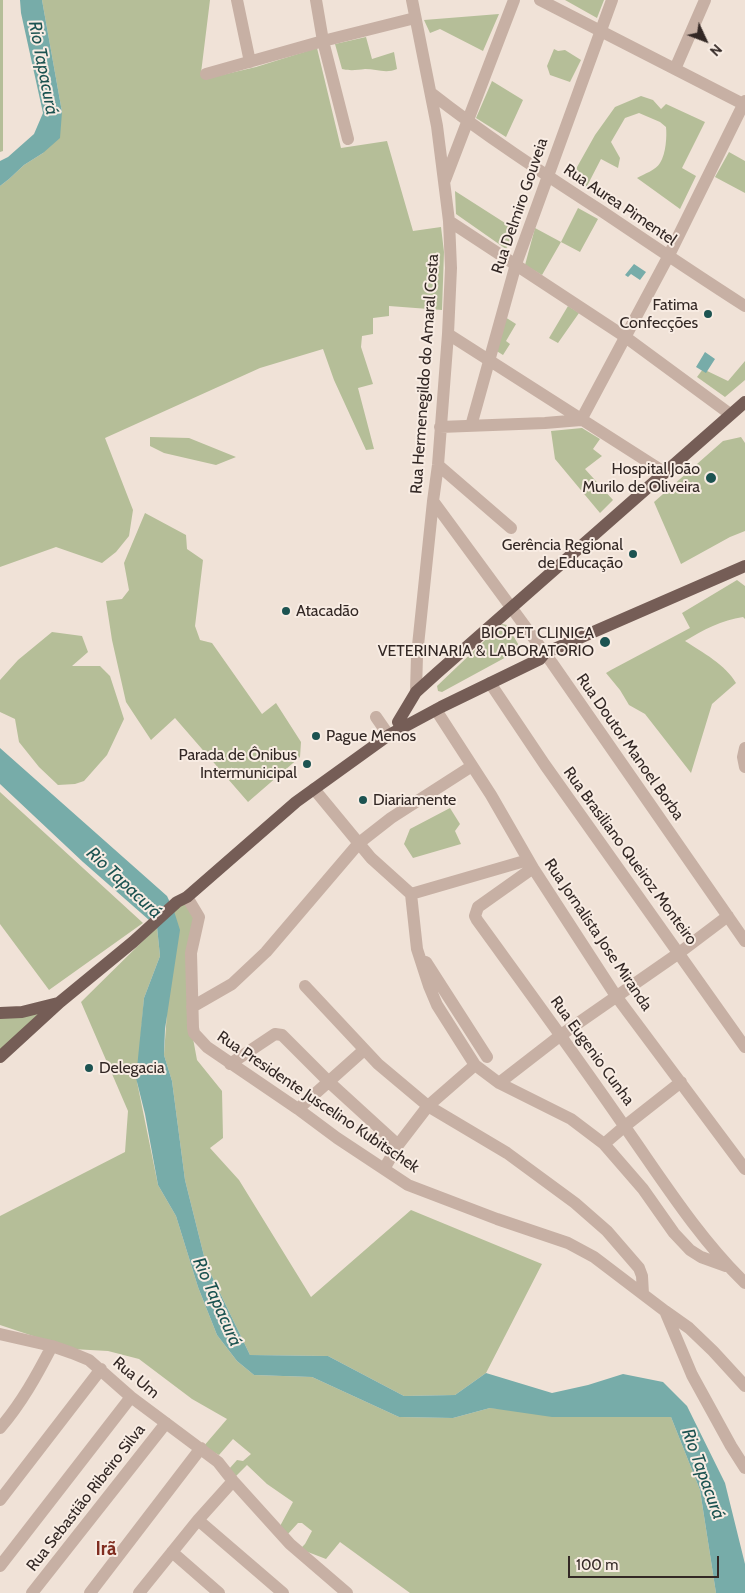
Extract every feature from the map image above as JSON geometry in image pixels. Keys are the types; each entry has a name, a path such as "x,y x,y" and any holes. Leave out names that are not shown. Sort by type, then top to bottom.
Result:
{"main road":[{"path":"398,722 416,692 745,402"},
{"path":"182,899 183,891 297,792 398,722 538,654 545,653 745,566"},
{"path":"0,1057 60,1002 296,802 389,735 540,659 545,653"},
{"path":"0,1013 22,1012 60,1002"}],"street":[{"path":"237,0 250,62"},
{"path":"316,0 323,41 348,139"},
{"name":"Rua Hermenegildo do Amaral Costa","path":"412,0 431,93 444,182 449,221 450,268 448,334 438,465 416,663 416,692"},
{"path":"444,182 514,0"},
{"path":"540,0 744,103 668,257 624,336 581,420"},
{"name":"Rua Delmiro Gouveia","path":"470,426 516,264 612,0"},
{"path":"675,69 704,0"},
{"path":"206,74 323,41 415,18"},
{"name":"Rua Aurea Pimentel","path":"431,93 468,122 547,176 745,306"},
{"path":"449,221 624,336 730,414"},
{"path":"448,334 664,472"},
{"path":"440,427 581,420"},
{"path":"438,465 511,528"},
{"name":"Rua Doutor Manoel Borba","path":"433,501 545,653 745,941"},
{"name":"Rua Brasiliano Queiroz Monteiro","path":"490,683 545,765 745,1047"},
{"name":"Rua Jornalista Jose Miranda","path":"436,710 491,794 530,864 616,996 745,1169"},
{"path":"374,719 383,732"},
{"path":"745,748 743,757 745,767"},
{"path":"192,1007 232,984 266,952 359,843 391,818 472,766"},
{"path":"314,789 372,858 411,894 418,949 429,986 437,1004 475,1066 499,1082 571,1119 604,1144 643,1189 674,1233 690,1250 701,1257 728,1267"},
{"path":"411,894 530,864"},
{"name":"Rua Eugenio Cunha","path":"530,864 478,907 475,916 690,1220 728,1267 745,1284"},
{"name":"Rua Presidente Juscelino Kubitschek","path":"182,899 199,917 191,954 192,1007 194,1033 207,1047 408,1185 497,1219 568,1242 594,1257 665,1311 692,1375 745,1468"},
{"path":"499,1082 560,1035 679,953 728,916"},
{"path":"418,949 487,1057"},
{"path":"305,986 378,1064 428,1106 507,1153 575,1203 607,1231 639,1268 642,1276 643,1294"},
{"path":"230,1064 275,1034 282,1035 329,1082 398,1145"},
{"path":"298,1109 364,1050"},
{"path":"384,1169 398,1145 428,1106 475,1066"},
{"path":"604,1144 681,1082"},
{"path":"665,1311 689,1328 745,1386"},
{"name":"Rua Um","path":"0,1334 52,1346 89,1360 131,1397 218,1462 290,1544 347,1593"},
{"path":"0,1428 30,1386 52,1346"},
{"path":"0,1500 101,1370"},
{"path":"0,1566 131,1397"},
{"name":"Rua Sebastião Ribeiro Silva","path":"32,1593 166,1423"},
{"path":"90,1593 201,1448"},
{"path":"146,1591 172,1552 233,1480"},
{"path":"198,1520 283,1593"},
{"path":"172,1552 219,1593"}],"green space":[{"path":"0,0 3,0 3,151 0,152"},
{"path":"42,0 210,0 201,73 209,78 256,67 317,48 341,148 387,141 413,231 441,227 444,252 442,310 389,306 389,316 373,318 373,334 362,336 361,347 373,384 358,388 374,449 366,450 334,380 323,349 260,368 105,438 133,510 129,536 116,552 102,563 56,547 0,567 0,186 24,165 43,153 62,112"},
{"path":"565,0 604,0 597,18"},
{"path":"499,14 483,51 440,29 430,33 424,20"},
{"path":"366,37 372,59 394,52 397,69 385,71 342,69 335,44"},
{"path":"554,49 558,51 565,50 581,60 570,82 550,75 547,66"},
{"path":"492,81 523,100 506,137 476,118"},
{"path":"641,96 653,100 661,109 666,104 705,122 682,168 696,176 680,209 637,178 653,170 660,163 665,150 666,135 666,127 660,122 639,113 625,118 611,142 620,158 618,168 601,159 586,188 572,176 595,135 615,107"},
{"path":"729,152 745,161 745,193 715,177"},
{"path":"455,191 516,230 506,249 456,214"},
{"path":"578,208 598,219 580,252 561,242"},
{"path":"535,228 561,242 542,275 525,265"},
{"path":"568,306 579,313 558,343 549,338"},
{"path":"505,317 516,324 506,341 510,344 503,355 495,350"},
{"path":"745,361 745,380 725,397 697,377 703,369 728,381"},
{"path":"582,428 600,439 593,449 602,456 585,469 613,500 600,513 555,459 551,431"},
{"path":"150,437 189,438 236,457 216,465 164,453 150,446"},
{"name":"Hospital João Murilo de Oliveira","path":"741,437 745,443 745,531 730,537 681,564 654,502 723,441"},
{"path":"145,513 186,535 187,549 203,560 195,626 200,640 212,643 262,714 276,703 301,742 300,757 248,802 175,718 151,740 126,702 112,640 106,601 122,599 129,590 124,563"},
{"path":"737,580 745,586 745,619 743,617 735,618 720,623 685,641 720,665 732,676 736,683 712,704 691,773 645,714 629,705 606,673 690,628 682,613"},
{"path":"502,624 507,625 521,649 442,692 438,691 437,686"},
{"path":"52,632 82,636 88,652 72,666 100,666 110,676 124,719 107,755 84,781 75,784 58,785 39,767 19,742 15,719 0,712 0,680 18,660"},
{"path":"0,792 143,923 49,990 0,924"},
{"path":"450,808 460,824 455,831 461,844 413,858 404,844 410,829"},
{"path":"186,900 197,918 192,1033 197,1060 222,1091 223,1138 210,1148 239,1180 311,1297 411,1210 542,1264 486,1373 455,1395 404,1396 328,1356 250,1355 206,1264 185,1180 172,1081 164,1055 174,911"},
{"path":"157,927 160,956 144,998 137,1082 158,1185 176,1216 198,1287 217,1335 237,1361 254,1375 312,1377 399,1417 453,1418 490,1408 671,1417 700,1490 716,1593 410,1593 340,1542 326,1559 300,1549 312,1531 302,1523 298,1523 287,1535 279,1528 293,1502 267,1484 247,1465 235,1477 229,1469 237,1460 243,1461 251,1454 233,1439 219,1455 203,1447 227,1419 192,1399 139,1359 108,1351 72,1349 0,1325 0,1216 125,1152 128,1111 81,1002"},
{"path":"49,1010 0,1054 0,1017"}],"water":[{"name":"Rio Tapacurá","path":"20,0 42,0 62,112 60,138 0,186 0,161 8,157 34,134 43,113 21,13"},
{"path":"634,264 646,272 640,280 631,274 628,277 625,275"},
{"path":"705,352 715,359 706,373 696,367"},
{"name":"Rio Tapacurá","path":"0,748 167,896 174,911 180,930 165,1029 164,1055 172,1081 185,1180 206,1264 250,1355 328,1356 404,1396 455,1395 486,1373 552,1393 588,1385 623,1374 663,1382 687,1406 725,1483 745,1564 745,1593 716,1593 700,1490 671,1417 552,1417 490,1408 453,1418 399,1417 312,1377 254,1375 237,1361 217,1335 198,1287 176,1216 158,1185 145,1114 136,1078 144,998 160,956 157,927 83,862 0,784"}],"place":[{"name":"Fatima Confecções","path":"708,314"},
{"name":"Hospital João Murilo de Oliveira","path":"711,478"},
{"name":"Gerência Regional de Educação","path":"633,554"},
{"name":"Atacadão","path":"286,611"},
{"name":"BIOPET CLINICA VETERINARIA & LABORATORIO","path":"605,642"},
{"name":"Pague Menos","path":"316,736"},
{"name":"Parada de Ônibus Intermunicipal","path":"307,764"},
{"name":"Diariamente","path":"363,800"},
{"name":"Delegacia","path":"89,1068"}],"district":[{"name":"Irã","path":"106,1549"}]}
